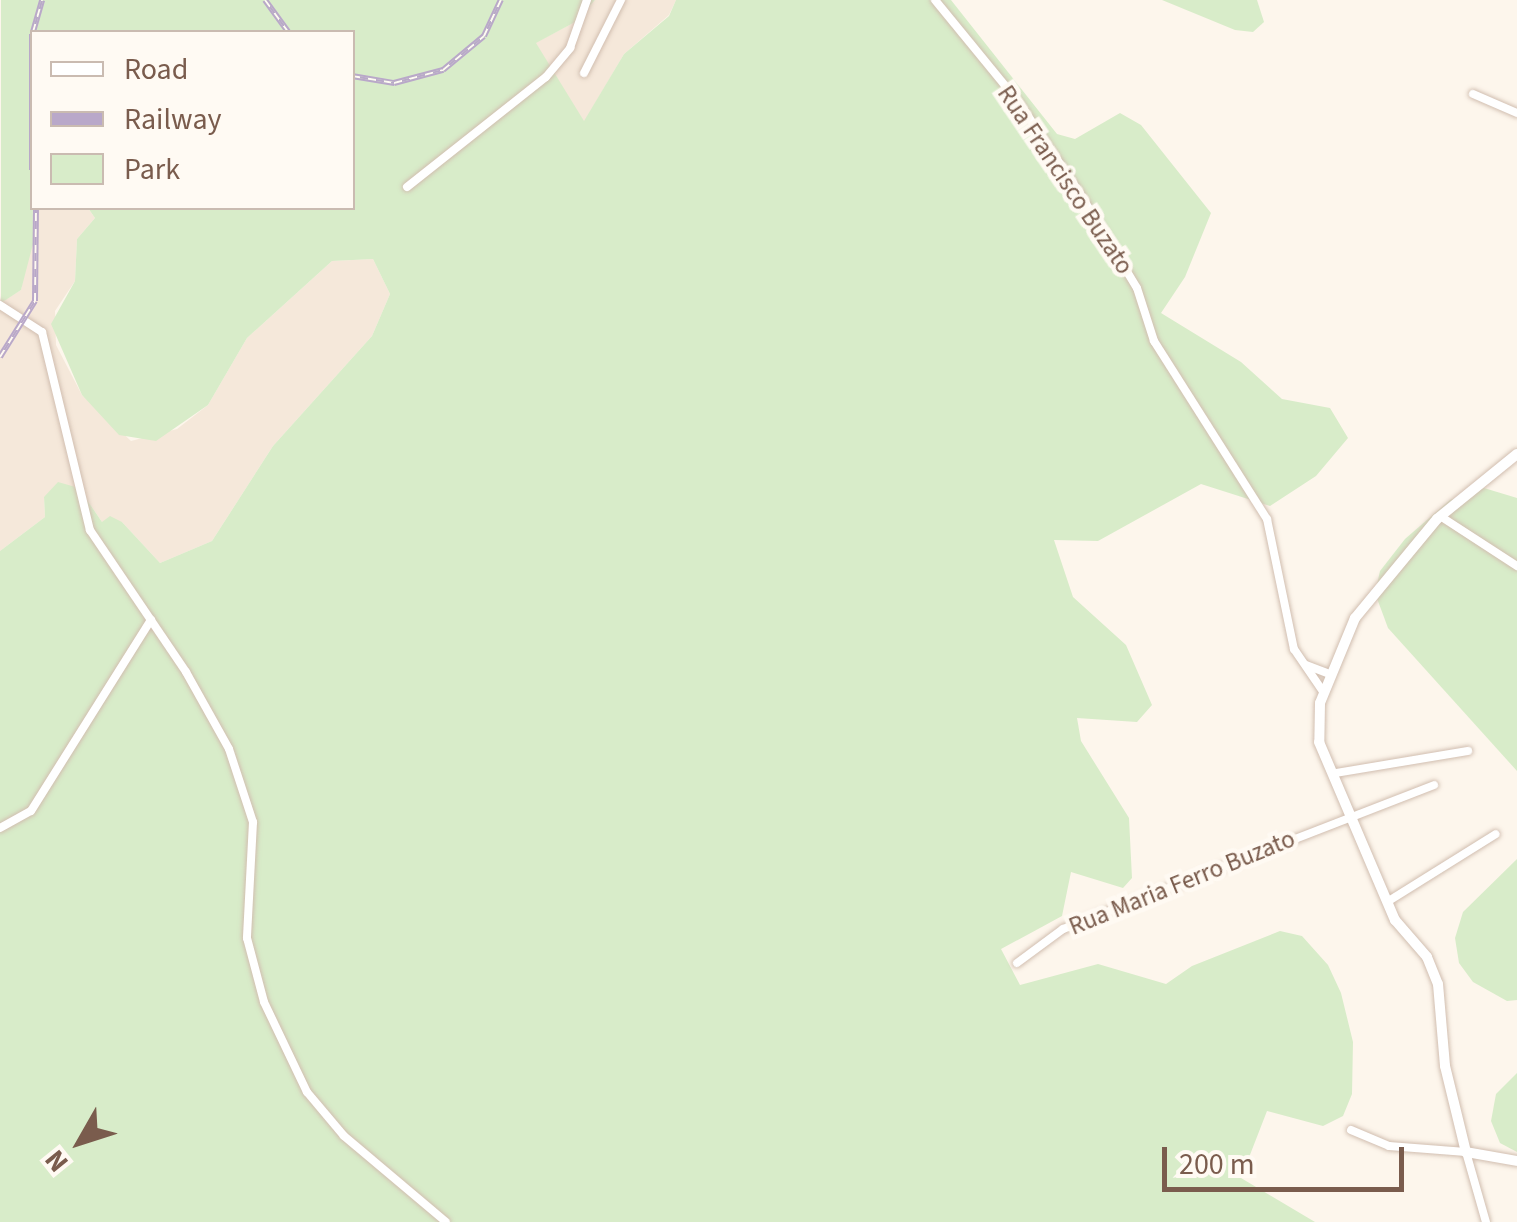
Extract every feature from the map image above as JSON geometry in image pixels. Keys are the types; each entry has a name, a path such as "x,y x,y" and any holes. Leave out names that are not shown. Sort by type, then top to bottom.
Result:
{"street":[{"path":"407,187 546,77 570,48 587,0"},
{"path":"584,73 621,0"},
{"name":"Rua Francisco Buzato","path":"935,0 1020,104 1137,288 1154,342 1266,519 1282,606 1304,664 1324,693"},
{"path":"1473,94 1517,113"},
{"path":"0,305 42,332 50,347 78,499 90,530 151,620 230,750 253,822 248,938 264,1002 307,1092 344,1136 446,1222"},
{"path":"1486,1222 1445,1066 1438,984 1386,902 1354,816 1320,742 1324,693 1354,618 1440,516 1517,454"},
{"path":"1440,516 1517,566"},
{"path":"0,828 31,811 151,620"},
{"path":"1304,664 1330,674"},
{"path":"1336,773 1468,752"},
{"name":"Rua Maria Ferro Buzato","path":"1017,963 1063,930 1434,786"},
{"path":"1386,902 1496,834"},
{"path":"1351,1130 1389,1146 1466,1152 1517,1161"}],"shaded area":[{"path":"595,0 676,0 669,15 624,54 584,122 535,43 577,21"},
{"path":"36,210 89,210 95,218 77,239 75,281 55,311 56,345 82,395 131,441 177,429 208,405 247,338 332,261 373,259 390,294 372,336 273,446 212,541 160,563 122,522 102,522 79,488 44,497 45,517 0,551 0,303 21,290"}],"green space":[{"path":"1,0 595,0 577,21 536,43 584,121 624,54 669,16 676,0 951,0 1057,134 1075,139 1120,113 1141,125 1211,213 1185,277 1161,313 1241,362 1282,399 1330,408 1348,438 1316,476 1270,506 1201,484 1098,541 1054,540 1073,597 1126,645 1152,705 1137,722 1077,718 1081,741 1129,818 1132,878 1123,888 1071,872 1062,916 1001,949 1020,985 1098,964 1166,984 1192,966 1280,931 1302,936 1328,965 1341,993 1353,1042 1352,1094 1343,1116 1323,1126 1267,1111 1241,1178 1315,1222 0,1222 0,551 45,517 44,497 58,482 79,488 102,522 110,516 122,522 160,563 212,541 273,446 372,336 390,294 373,259 332,261 247,338 208,405 156,441 119,435 82,395 51,324 75,281 77,239 95,218 89,210 355,210 355,30 30,30 33,244 21,290 1,303"},
{"path":"1162,0 1257,0 1264,22 1253,32 1235,30"},
{"path":"1484,488 1517,498 1517,771 1388,628 1375,593 1380,571 1405,539 1450,500"},
{"path":"1517,859 1517,1000 1507,1001 1473,982 1459,963 1455,938 1463,912"},
{"path":"1517,1073 1517,1152 1500,1143 1491,1121 1496,1094"}],"railway":[{"path":"34,30 42,0"},
{"path":"265,0 287,30"},
{"path":"355,76 394,83 443,70 484,36 501,0"},
{"path":"0,357 35,301 36,210"}]}
